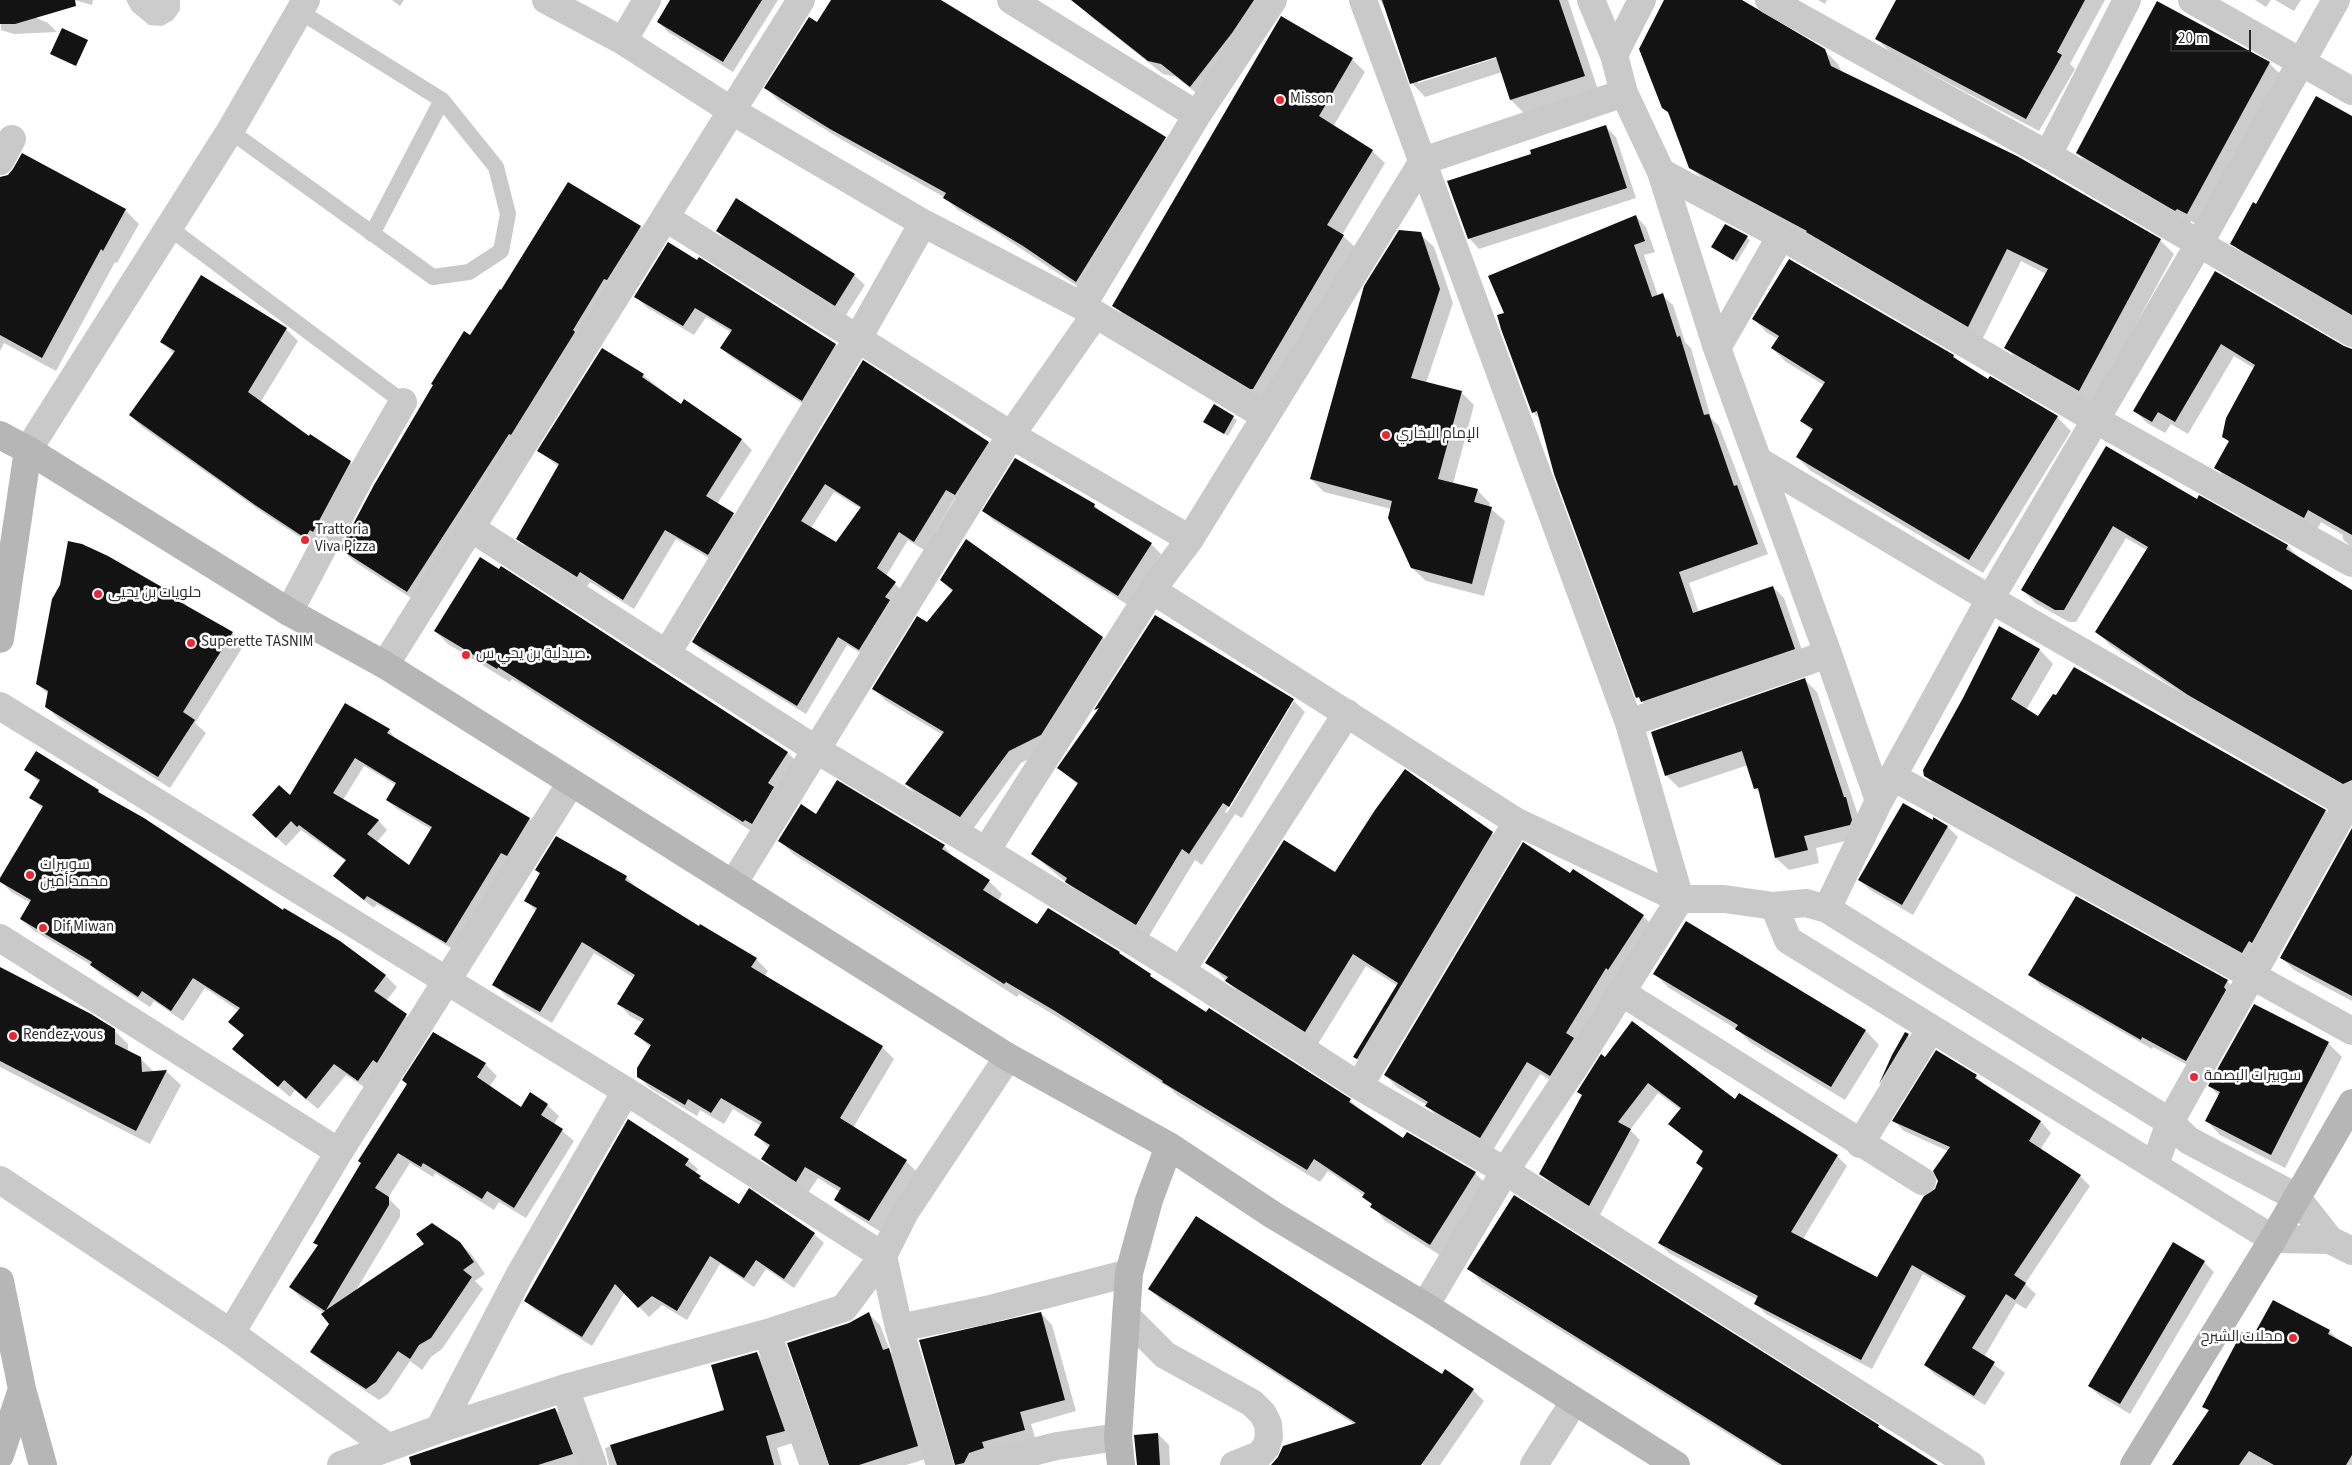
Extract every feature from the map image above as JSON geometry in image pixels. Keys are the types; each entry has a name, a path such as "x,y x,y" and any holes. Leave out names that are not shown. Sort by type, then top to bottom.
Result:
{"main road":[{"path":"0,435 28,450 289,612 385,665 1008,1057 1168,1146 1273,1215 1425,1306 1676,1465"},
{"path":"0,639 28,450"},
{"path":"2134,1465 2272,1239 2352,1103"},
{"path":"1121,1465 1118,1437 1129,1273 1149,1200 1168,1146"},
{"path":"0,1281 22,1389 43,1465"},
{"path":"0,1456 22,1389"}],"street":[{"path":"546,0 623,41 732,112 924,223 1088,310 1265,416"},
{"path":"623,41 646,0"},
{"path":"385,665 469,527 666,218 801,0"},
{"path":"732,884 1088,310 1197,115 1273,0"},
{"path":"1363,0 1629,723 1680,899 1577,1063 1505,1171 1425,1306"},
{"path":"1591,0 1614,55 1624,94 1661,172 1716,348 1759,460 1879,801"},
{"path":"1614,55 1642,0"},
{"path":"1769,0 2048,155 2352,333"},
{"path":"2048,155 2127,0"},
{"path":"2192,0 2352,91"},
{"path":"1827,909 1879,801 1990,599 2199,244 2336,0"},
{"path":"1025,4 1197,115"},
{"path":"28,450 230,131 302,5"},
{"path":"986,851 1152,590 1190,539 1423,161 1624,94"},
{"path":"1661,172 1782,236 2096,420 2352,563"},
{"path":"666,218 1011,434 1190,539"},
{"path":"667,654 858,338 924,223"},
{"path":"1716,348 1782,236"},
{"path":"289,612 360,477 404,402"},
{"path":"1759,460 1990,599 2350,800 2170,1122 2155,1166"},
{"path":"469,527 815,750 986,851 1181,971 1359,1086 1505,1171 1971,1465"},
{"path":"1152,590 1517,822 1680,899 1724,899 1774,906 1806,903 1827,909 2170,1122 2188,1140 2296,1197 2341,1246"},
{"path":"1629,723 1828,654"},
{"path":"0,706 626,1092 883,1256 898,1328 940,1465"},
{"path":"1181,971 1347,713"},
{"path":"1893,777 2352,1031"},
{"path":"231,1333 339,1152 571,783"},
{"path":"1359,1086 1517,822"},
{"path":"1774,906 1788,940 2272,1239 2341,1246"},
{"path":"0,938 339,1152"},
{"path":"1621,992 1860,1144 1922,1181"},
{"path":"1860,1144 1931,1028"},
{"path":"341,1465 378,1455 439,1429 565,1388 767,1333 844,1308 883,1256 905,1212 1008,1057"},
{"path":"439,1429 520,1274 626,1092"},
{"path":"0,1180 231,1333 378,1455"},
{"path":"898,1328 986,1310 1129,1273"},
{"path":"1126,1316 1166,1355 1252,1403 1263,1414 1268,1424 1269,1437 1266,1447 1259,1455 1234,1465"},
{"path":"767,1333 814,1465"},
{"path":"565,1388 593,1465"},
{"path":"1534,1465 1574,1402"},
{"path":"979,1465 1057,1446 1118,1437"}],"lane":[{"path":"230,131 433,277 469,272 501,251 508,214 496,167 442,100 302,5"},
{"path":"372,234 442,100"},
{"path":"168,227 404,402"}],"building":[{"path":"0,0 75,0 76,6 15,24 0,24"},
{"path":"670,0 762,0 723,62 657,22"},
{"path":"831,0 941,0 1166,137 1076,282 1023,246 943,198 946,193 830,129 764,88 809,17 817,22"},
{"path":"1071,0 1254,0 1232,33 1190,87 1161,64 1148,61"},
{"path":"1382,0 1559,0 1585,76 1510,100 1496,57 1410,84"},
{"path":"1664,0 1742,0 1825,49 1831,66 2017,156 2161,239 2079,391 2004,348 2048,269 2007,249 1968,327 1807,231 1689,168 1668,112 1662,108 1639,49"},
{"path":"1896,0 2085,0 2057,52 2062,55 2026,119 1875,39"},
{"path":"2157,1 2270,62 2187,214 2177,209 2175,211 2076,153"},
{"path":"1281,16 1353,58 1319,116 1373,150 1327,225 1344,235 1253,389 1250,389 1112,306"},
{"path":"62,28 88,40 76,66 50,54"},
{"path":"2316,96 2352,116 2352,315 2230,244 2253,202 2256,204"},
{"path":"1606,125 1627,188 1468,239 1447,181 1531,154 1530,150"},
{"path":"22,153 126,209 103,251 101,249 42,358 0,335 0,177 8,175"},
{"path":"568,182 641,226 607,280 604,279 573,330 575,332 511,435 509,434 407,592 340,549 374,485 433,385 431,384 464,331 470,335 501,290"},
{"path":"736,198 855,274 835,306 716,231"},
{"path":"1636,215 1645,241 1634,245 1652,297 1663,293 1677,337 1680,336 1704,415 1709,414 1734,486 1737,485 1758,544 1679,572 1693,613 1773,586 1795,649 1641,702 1639,697 1636,698 1554,474 1537,411 1532,413 1501,329 1497,315 1504,313 1488,276"},
{"path":"1725,224 1748,236 1733,260 1711,247"},
{"name":"الإمام البخاري","path":"1399,230 1421,232 1440,289 1411,378 1462,391 1438,479 1478,489 1474,502 1492,507 1472,584 1411,568 1388,518 1392,501 1310,479 1364,286"},
{"path":"668,242 697,260 699,257 836,344 802,401 720,348 732,330 695,308 683,326 634,297"},
{"path":"1789,259 1954,355 1953,357 1988,379 1990,376 2058,416 1969,560 1796,457 1813,429 1800,421 1825,382 1771,348 1779,336 1752,319"},
{"path":"2215,271 2352,349 2352,535 2308,510 2304,518 2214,468 2229,441 2222,437 2226,418 2255,365 2221,344 2175,422 2158,412 2152,422 2133,411"},
{"path":"201,275 287,328 248,392 309,436 310,434 351,461 313,532 310,530 305,538 255,505 129,415 175,351 160,342"},
{"path":"602,348 644,374 642,377 681,404 684,399 742,439 706,496 734,513 708,555 665,530 623,600 580,572 577,577 516,539 559,464 537,451"},
{"path":"863,360 989,442 955,495 946,490 914,542 899,532 877,568 896,582 885,597 890,600 859,650 838,637 797,706 692,642","holes":["825,484 861,507 836,542 801,521"]},
{"path":"1214,404 1234,416 1224,434 1203,422"},
{"path":"2106,446 2197,499 2199,495 2288,545 2286,549 2352,590 2352,780 2343,784 2188,695 2095,632 2148,547 2113,526 2064,610 2055,610 2021,590"},
{"path":"1015,458 1095,504 1094,507 1152,543 1118,596 982,511"},
{"path":"966,539 1103,637 1041,735 1009,751 960,817 905,784 944,732 872,689 917,616 927,622 953,590 940,580"},
{"path":"68,541 82,544 108,556 181,598 180,602 233,632 183,712 195,720 158,777 45,707 48,691 36,684 52,599 60,585"},
{"path":"480,557 499,569 501,566 788,752 768,783 774,787 752,824 745,820 743,822 498,667 497,669 434,631"},
{"path":"1155,615 1294,699 1229,807 1223,803 1189,854 1182,849 1136,925 1065,882 1067,878 1031,854 1078,783 1057,768 1099,708 1094,710"},
{"path":"1999,626 2040,649 2011,699 2038,716 2053,694 2056,695 2074,667 2326,810 2252,943 2249,941 2242,953 1924,776 1923,770 1963,698"},
{"path":"1805,678 1844,797 1846,797 1852,820 1850,825 1804,836 1808,850 1775,858 1758,788 1754,789 1742,751 1665,776 1651,732"},
{"path":"345,703 390,729 387,733 530,818 507,856 501,853 446,943 367,896 364,900 333,876 346,860 299,825 297,827 291,821 276,838 252,815 279,785 290,795","holes":["355,758 396,783 386,800 432,827 409,865 367,834 379,820 333,793"]},
{"path":"36,751 99,790 98,792 144,818 283,910 284,908 340,941 386,975 374,991 407,1014 377,1063 373,1060 358,1081 334,1064 306,1099 284,1080 278,1087 232,1049 244,1035 228,1022 240,1008 193,978 171,1011 142,991 138,997 90,965 92,962 20,919 31,900 0,882 0,878 43,806 29,798 40,780 24,770"},
{"path":"1405,769 1493,832 1357,1059 1353,1057 1398,983 1353,954 1305,1032 1225,981 1228,977 1205,963 1284,840 1335,872 1375,810"},
{"path":"837,780 945,845 942,849 990,880 983,890 1037,924 1048,908 1120,952 1151,974 1150,976 1206,1012 1209,1008 1351,1099 1349,1102 1403,1138 1407,1132 1476,1172 1430,1245 1370,1207 1372,1204 1362,1197 1365,1193 1314,1159 1307,1170 1162,1082 1055,1011 1006,982 1004,984 778,841 801,804 816,814"},
{"path":"1903,803 1948,826 1902,905 1858,880"},
{"path":"2352,828 2352,996 2280,958"},
{"path":"556,836 627,876 625,880 699,926 700,924 757,958 751,967 883,1046 840,1118 907,1160 869,1221 834,1200 841,1188 805,1167 796,1182 761,1159 770,1145 754,1135 762,1122 721,1098 711,1113 688,1099 685,1105 637,1077 637,1068 651,1045 634,1034 644,1019 617,1004 635,975 582,942 540,1012 492,985 537,908 524,901 540,873 535,870"},
{"path":"1523,842 1570,873 1573,869 1644,915 1608,970 1606,968 1566,1033 1574,1038 1550,1076 1527,1062 1480,1138 1425,1106 1428,1102 1384,1075"},
{"path":"2076,896 2228,980 2224,987 2226,990 2186,1061 2142,1037 2141,1040 2028,975"},
{"path":"1686,921 1866,1030 1831,1087 1735,1029 1738,1025 1653,974"},
{"path":"0,967 91,1014 115,1029 115,1044 141,1057 142,1072 167,1070 136,1131 0,1061"},
{"path":"2254,1004 2329,1042 2271,1155 2205,1121 2220,1092 2208,1086"},
{"path":"1632,1021 1735,1099 1739,1093 1838,1155 1791,1232 1877,1277 1924,1196 1935,1189 1938,1181 1933,1171 1950,1147 1892,1121 1936,1050 1977,1075 1975,1078 2041,1121 2029,1141 2081,1175 2014,1275 2026,1283 2015,1300 2006,1294 1972,1348 1995,1362 1974,1396 1924,1365 1966,1296 1912,1265 1861,1360 1754,1304 1758,1296 1658,1243 1703,1168 1696,1163 1703,1151 1668,1124 1681,1108 1648,1083 1618,1122 1631,1129 1589,1206 1539,1174 1582,1095 1577,1092 1601,1054 1605,1057"},
{"path":"433,1032 486,1063 477,1077 521,1107 530,1092 548,1104 541,1115 563,1129 514,1208 487,1191 482,1199 423,1163 421,1167 398,1153 375,1188 389,1197 389,1205 326,1310 424,1244 416,1234 432,1223 460,1242 474,1262 463,1270 472,1277 431,1338 419,1345 410,1359 398,1351 376,1382 366,1389 310,1352 329,1324 321,1314 325,1311 289,1287 318,1245 313,1243 361,1163 358,1161 407,1084 402,1080"},
{"path":"1905,1032 1909,1034 1879,1084 1892,1055"},
{"path":"628,1119 689,1159 685,1165 701,1176 699,1178 739,1204 749,1188 815,1233 784,1279 756,1260 744,1278 710,1256 677,1311 652,1296 638,1308 615,1284 582,1337 524,1301"},
{"path":"1514,1195 1879,1425 1878,1427 1938,1465 1782,1465 1467,1269"},
{"path":"1196,1216 1442,1374 1445,1369 1474,1389 1421,1465 1271,1465 1278,1457 1283,1446 1356,1423 1148,1289"},
{"path":"2173,1242 2205,1261 2120,1404 2088,1386"},
{"path":"2273,1300 2330,1330 2328,1334 2352,1347 2352,1455 2346,1465 2274,1465 2249,1451 2239,1465 2172,1465 2209,1410 2202,1407 2242,1332 2252,1338"},
{"path":"869,1312 883,1350 889,1348 918,1446 859,1465 829,1465 787,1343 849,1323"},
{"path":"1041,1312 1065,1400 1020,1412 1025,1430 982,1442 984,1448 969,1453 964,1463 955,1465 919,1340"},
{"path":"757,1352 785,1431 766,1436 774,1465 617,1465 610,1445 724,1410 711,1365"},
{"path":"555,1408 573,1454 538,1465 411,1465 409,1457"},
{"path":"1158,1433 1160,1465 1137,1465 1134,1435"}],"place":[{"name":"Misson","path":"1280,100"},
{"name":"الإمام البخاري","path":"1386,435"},
{"name":"Trattoria Viva Pizza","path":"305,540"},
{"name":"حلويات بن يحيى","path":"98,594"},
{"name":"Superette TASNIM","path":"191,643"},
{"name":"صيدلية بن يحي س.","path":"466,655"},
{"name":"سوبيرات محمد أمين","path":"30,875"},
{"name":"Dif Miwan","path":"43,928"},
{"name":"Rendez-vous","path":"13,1036"},
{"name":"سوبيرات البصمة","path":"2194,1077"},
{"name":"محلات الشيرح","path":"2293,1338"}]}
